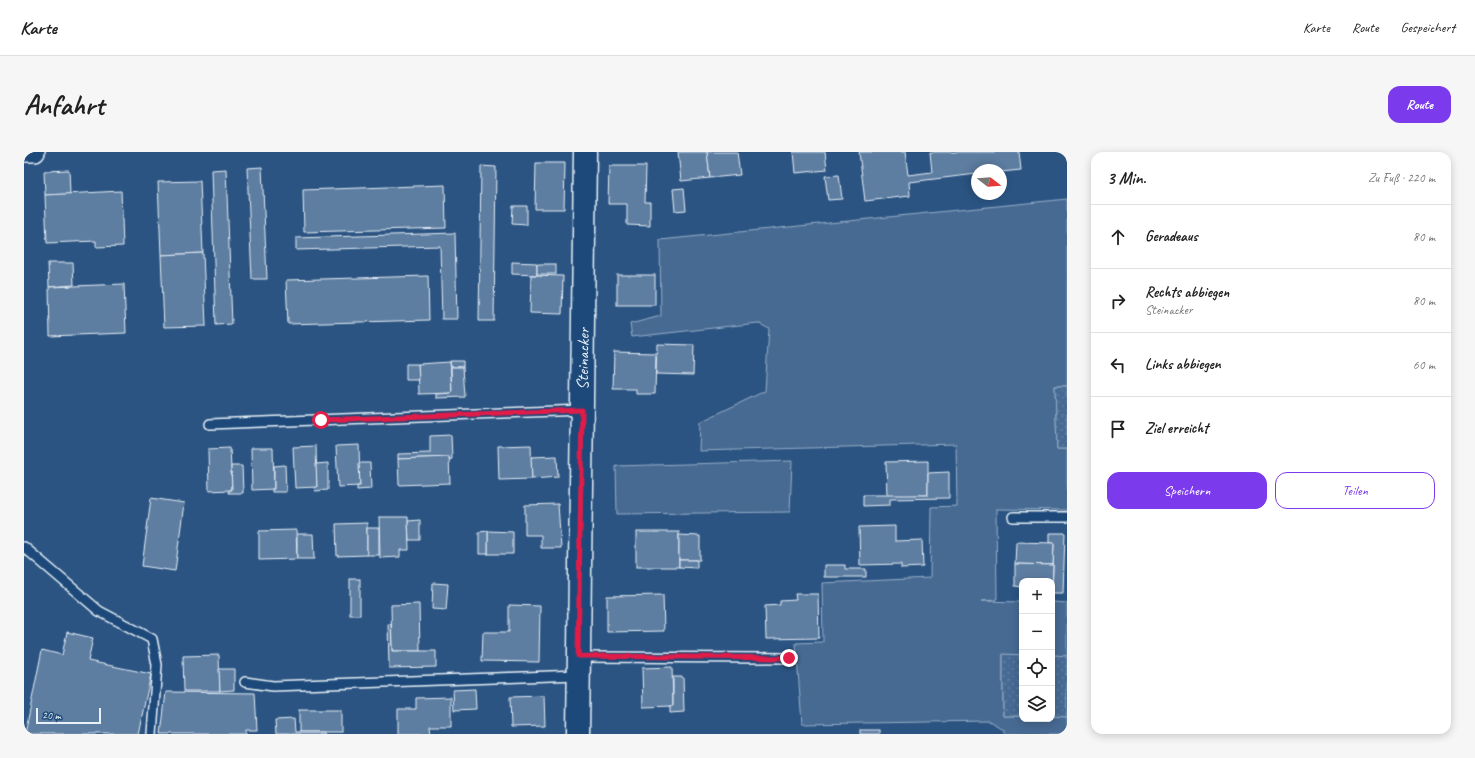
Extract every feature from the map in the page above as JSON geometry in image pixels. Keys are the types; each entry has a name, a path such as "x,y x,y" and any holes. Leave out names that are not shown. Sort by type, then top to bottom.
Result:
{"street":[{"path":"24,152 35,152"},
{"name":"Steinacker","path":"578,734 585,152"}],"lane":[{"path":"210,424 582,410"},
{"path":"1013,517 1067,517"},
{"path":"24,547 99,611 152,639 157,665 152,734"},
{"path":"245,682 273,686 578,666 789,658"}],"shaded area":[{"path":"1067,199 1067,386 1055,386 1057,449 1067,449 1067,510 996,509 997,600 981,601 1019,602 1019,655 1003,655 1003,716 1019,716 1019,722 1055,722 1055,716 1067,717 1067,734 1003,734 1003,729 989,721 802,724 796,643 823,642 822,583 930,578 931,507 957,506 956,444 699,451 700,422 765,391 769,329 758,323 632,337 630,324 661,316 660,240"},
{"path":"1055,386 1067,386 1067,449 1057,449"},
{"path":"792,461 790,512 617,514 616,466"},
{"path":"1055,602 1067,603 1067,656 1055,655"},
{"path":"1003,654 1019,655 1019,716 1003,716"},
{"path":"1055,655 1067,656 1067,717 1055,716"}],"building":[{"path":"678,152 707,152 710,178 681,181"},
{"path":"707,152 737,152 740,175 710,178"},
{"path":"793,152 825,152 827,170 795,173"},
{"path":"859,152 905,152 908,175 932,172 930,152 1019,152 1021,170 1007,171 1007,164 971,164 971,175 909,182 910,196 865,201"},
{"path":"536,163 565,163 564,209 535,209"},
{"path":"481,166 496,167 494,321 479,321"},
{"path":"609,166 646,166 645,202 650,202 650,226 627,225 627,204 608,204"},
{"path":"262,167 267,279 252,279 247,168"},
{"path":"226,169 232,324 216,325 211,170"},
{"path":"69,170 70,194 45,195 44,171"},
{"path":"839,175 842,199 828,200 825,176"},
{"path":"200,181 203,253 161,255 158,182"},
{"path":"445,185 446,228 304,232 303,190"},
{"path":"684,188 686,210 675,211 673,189"},
{"path":"121,191 123,246 96,247 96,241 47,243 45,195"},
{"path":"513,206 527,206 527,225 512,224"},
{"path":"455,233 457,319 442,319 440,246 296,250 296,238"},
{"path":"203,253 206,326 164,327 161,255"},
{"path":"512,262 537,263 537,275 512,274"},
{"path":"48,263 73,263 74,285 49,287"},
{"path":"537,264 556,264 556,274 537,274"},
{"path":"531,275 563,276 562,314 530,313"},
{"path":"617,275 655,275 655,305 617,305"},
{"path":"428,276 429,320 288,324 286,280"},
{"path":"124,284 126,333 50,336 49,287"},
{"path":"657,344 694,345 693,375 656,374"},
{"path":"614,352 656,353 655,394 636,394 636,389 613,389"},
{"path":"450,361 463,361 463,367 451,367"},
{"path":"450,362 452,393 419,394 418,364"},
{"path":"406,364 418,364 419,380 406,380"},
{"path":"451,367 463,367 465,397 436,398 436,394 452,393"},
{"path":"451,435 452,459 449,460 449,457 398,459 398,454 430,453 430,436"},
{"path":"359,445 360,486 338,487 336,446"},
{"path":"531,445 532,479 499,480 498,446"},
{"path":"316,446 317,487 295,488 293,447"},
{"path":"230,448 232,490 209,491 208,449"},
{"path":"251,448 273,448 274,489 252,490"},
{"path":"557,456 558,477 532,479 531,457"},
{"path":"449,457 450,483 399,485 398,459"},
{"path":"928,461 928,495 887,496 886,462"},
{"path":"328,463 328,490 315,491 314,488 317,487 316,464"},
{"path":"359,463 370,463 371,489 357,490 357,486 360,486"},
{"path":"285,465 286,492 272,492 272,489 274,489 274,466"},
{"path":"231,466 242,466 243,493 229,493 229,490 232,490"},
{"path":"949,472 949,498 890,499 890,505 863,506 863,495 928,495 928,473"},
{"path":"151,498 184,503 175,571 142,566"},
{"path":"558,504 561,548 541,548 541,535 525,535 525,505"},
{"path":"379,517 408,517 409,550 400,550 400,557 380,558"},
{"path":"420,520 420,540 409,540 408,521"},
{"path":"367,523 367,555 337,556 336,524"},
{"path":"895,526 895,541 922,540 923,567 901,568 901,564 860,565 859,527"},
{"path":"367,528 379,528 379,555 367,555"},
{"path":"296,530 297,559 259,560 259,531"},
{"path":"488,531 513,532 513,554 488,554"},
{"path":"488,531 488,554 479,554 479,532"},
{"path":"636,532 679,532 679,567 636,567"},
{"path":"1049,533 1065,533 1063,593 1055,593 1055,578 1053,578 1054,543 1049,543"},
{"path":"297,534 313,534 314,559 297,559"},
{"path":"679,535 700,536 700,560 679,560"},
{"path":"1016,542 1054,543 1053,565 1015,564"},
{"path":"679,560 697,560 697,568 679,567"},
{"path":"1015,564 1053,565 1052,578 1019,578 1019,587 1015,586"},
{"path":"824,565 845,565 845,569 866,569 866,577 824,577"},
{"path":"350,579 360,579 360,615 350,615"},
{"path":"433,583 448,584 446,610 432,609"},
{"path":"795,594 818,594 819,638 766,639 765,606 780,605 780,601 796,600"},
{"path":"663,595 664,631 607,632 607,596"},
{"path":"419,604 420,651 392,651 391,605"},
{"path":"509,605 540,606 539,662 482,661 483,632 509,632"},
{"path":"388,624 391,624 392,651 436,651 436,667 389,668"},
{"path":"67,632 93,638 88,661 151,674 138,734 25,734 42,650 62,655"},
{"path":"219,655 220,691 184,691 183,656"},
{"path":"672,667 673,706 643,707 642,668"},
{"path":"219,669 234,669 234,690 220,691"},
{"path":"673,677 683,677 684,712 670,713 670,706 673,706"},
{"path":"475,689 476,709 454,710 453,690"},
{"path":"166,692 255,693 257,730 246,730 246,734 161,734"},
{"path":"544,696 545,726 511,727 510,697"},
{"path":"451,697 451,726 430,726 431,734 398,734 398,709 416,709 416,698"},
{"path":"299,710 341,710 341,732 299,732"},
{"path":"294,719 295,732 324,732 324,734 276,734 275,720"},
{"path":"860,730 879,730 879,734 860,734"}],"route":[{"path":"321,420 582,410 578,656 789,658"}]}
